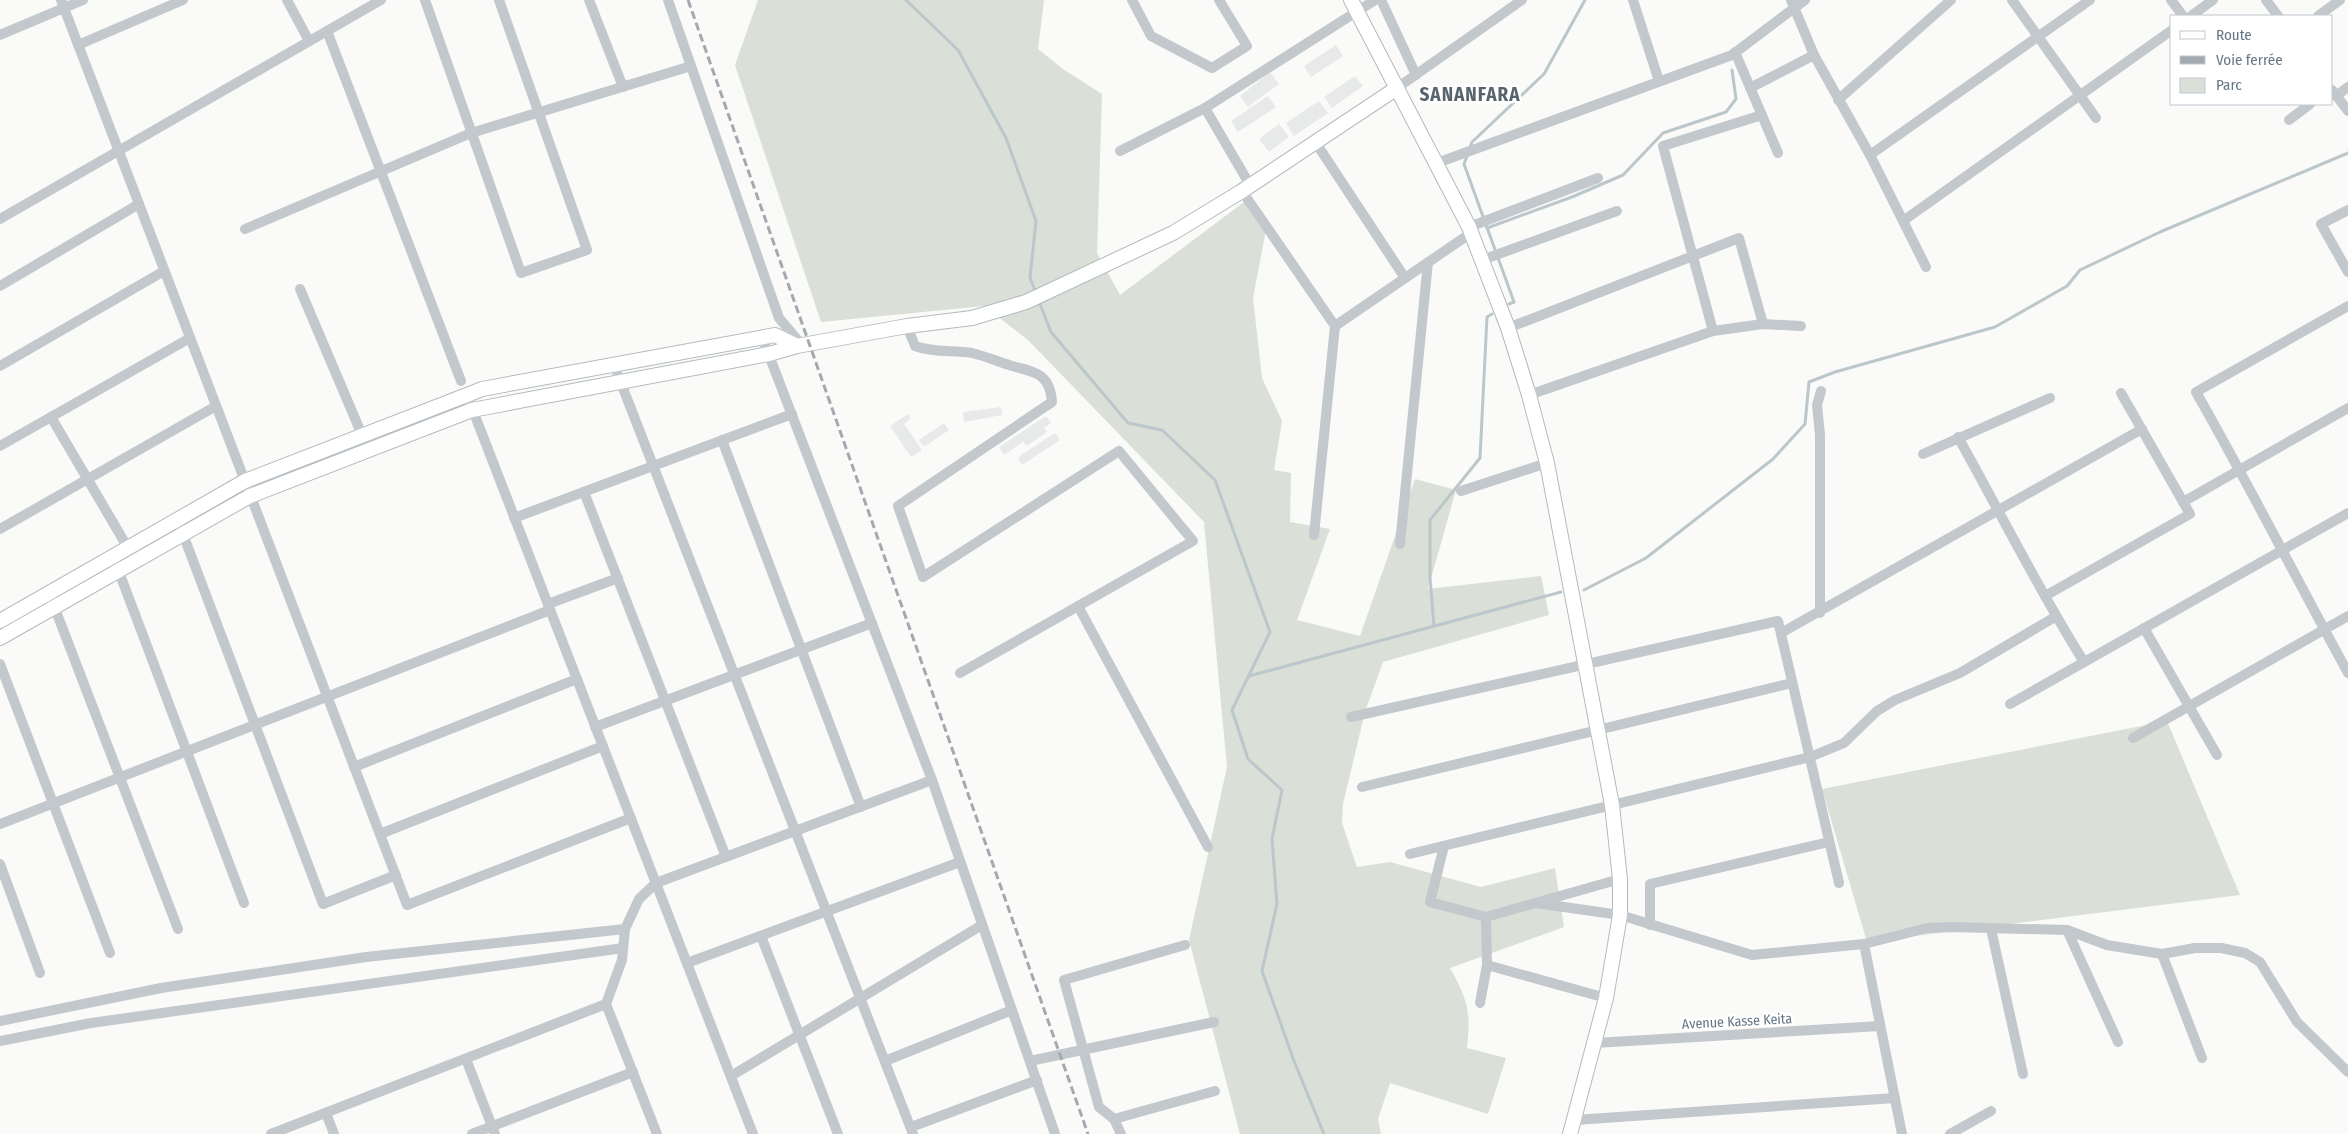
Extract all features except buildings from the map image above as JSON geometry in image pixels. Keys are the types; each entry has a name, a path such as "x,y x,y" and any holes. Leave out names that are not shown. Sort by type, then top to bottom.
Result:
{"street":[{"path":"0,34 63,4 84,0"},
{"path":"78,45 183,0"},
{"path":"287,0 309,41"},
{"path":"0,219 381,0"},
{"path":"425,0 470,133 521,272 587,250 499,0"},
{"path":"589,0 623,87"},
{"path":"668,0 779,318 799,345"},
{"path":"1132,0 1151,36 1212,68 1247,46 1220,0"},
{"path":"1120,151 1205,108 1354,6 1375,0"},
{"path":"1381,0 1416,75"},
{"path":"0,637 250,496 472,410 620,380 769,354 799,345 907,326 972,318 1026,302 1173,233 1316,143 1522,0"},
{"path":"1633,0 1659,81"},
{"path":"1437,163 1735,52 1793,4 1805,0"},
{"path":"1838,100 1951,0"},
{"path":"2012,0 2096,118"},
{"path":"1870,155 2090,0"},
{"path":"2171,0 2182,15"},
{"path":"2192,15 2213,0"},
{"path":"2266,0 2277,15"},
{"path":"2319,15 2340,0"},
{"path":"63,4 407,905 630,818"},
{"path":"1793,4 1814,55 1870,155 1926,267"},
{"path":"1354,6 1437,163 1470,230 1508,328 1529,395 1547,463 1612,805 1620,879 1620,915 1606,998 1570,1134"},
{"path":"327,31 461,381"},
{"path":"1903,221 2170,31"},
{"path":"1735,52 1778,153"},
{"path":"1750,88 1814,55"},
{"path":"245,229 470,133 691,66"},
{"path":"2348,87 2334,93 2348,111"},
{"path":"2289,120 2309,105"},
{"path":"1205,108 1246,188 1334,326 1314,535"},
{"path":"1714,331 1663,146 1762,115"},
{"path":"1316,143 1405,278"},
{"path":"1334,326 1428,262 1470,230 1598,178"},
{"path":"0,286 139,204"},
{"path":"2348,210 2321,224 2348,272"},
{"path":"1482,260 1617,211"},
{"path":"1508,328 1739,238 1763,324"},
{"path":"1400,544 1428,262"},
{"path":"0,366 164,272"},
{"path":"300,289 362,436"},
{"path":"2348,306 2196,392 2240,469 2281,550 2348,673"},
{"path":"1529,395 1714,331 1763,324 1801,326"},
{"path":"907,326 915,346 925,350 972,354 1036,371 1046,380 1051,389 1052,402 898,506 923,577 1119,451 1193,541 960,673"},
{"path":"0,620 245,481 467,394 482,389 774,335 799,345"},
{"path":"762,337 932,780 1056,1134"},
{"path":"0,446 190,338"},
{"path":"614,365 912,1131 1036,1080"},
{"path":"1820,613 1820,435 1818,405 1821,391"},
{"path":"2044,596 2190,514 2121,393"},
{"path":"467,394 753,1134"},
{"path":"1923,454 2050,398"},
{"path":"0,529 216,406"},
{"path":"2183,502 2348,408"},
{"path":"514,518 792,414"},
{"path":"50,417 128,548"},
{"path":"1781,633 1820,613 2142,429"},
{"path":"1958,437 2044,596 2084,662"},
{"path":"722,440 861,807"},
{"path":"1461,492 1547,463"},
{"path":"584,492 726,857"},
{"path":"2010,704 2348,513"},
{"path":"177,520 324,904 396,875"},
{"path":"113,556 244,903"},
{"path":"0,824 327,697 618,578"},
{"path":"49,593 178,929"},
{"path":"1078,606 1208,847"},
{"path":"1410,854 1810,757 1844,743 1877,711 1895,700 1960,674 2056,616"},
{"path":"2133,738 2348,616"},
{"path":"1351,716 1778,621 1839,883"},
{"path":"595,727 872,624"},
{"path":"2144,628 2217,755"},
{"path":"0,664 110,953"},
{"path":"354,767 577,679"},
{"path":"1362,787 1792,683"},
{"path":"380,834 603,746"},
{"path":"657,1134 606,1004 622,960 625,929 640,899 656,883 932,780"},
{"path":"1650,926 1650,884 1829,842"},
{"path":"1444,846 1430,902 1486,917 1620,879"},
{"path":"687,963 960,862"},
{"path":"0,864 40,973"},
{"path":"1536,903 1620,915 1650,926 1752,955 1864,944 1927,928 1952,927 2067,930 2107,945 2162,954 2195,948 2221,948 2245,953 2260,962 2297,1022 2348,1072"},
{"path":"1480,1003 1487,965 1486,917"},
{"path":"731,1076 982,925"},
{"path":"0,1021 161,988 366,957 625,929"},
{"path":"1991,929 2023,1074"},
{"path":"2067,930 2118,1042"},
{"path":"762,936 838,1134"},
{"path":"1864,944 1902,1134"},
{"path":"1121,1134 1114,1119 1099,1107 1064,980 1185,945"},
{"path":"0,1041 91,1023 623,948"},
{"path":"2162,954 2202,1058"},
{"path":"1487,965 1606,998"},
{"path":"271,1134 606,1004"},
{"path":"885,1061 1012,1010"},
{"path":"1030,1062 1214,1022"},
{"name":"Avenue Kasse Keita","path":"1595,1043 1880,1026"},
{"path":"466,1058 494,1130"},
{"path":"472,1134 494,1130 632,1072"},
{"path":"1114,1119 1215,1091"},
{"path":"1575,1120 1895,1098"},
{"path":"1950,1134 1991,1111"},
{"path":"326,1113 334,1134"}],"shaded area":[{"path":"1336,45 1343,56 1311,77 1304,66"},
{"path":"1270,72 1279,84 1248,107 1240,96"},
{"path":"1355,76 1363,86 1332,108 1324,97"},
{"path":"1268,96 1276,107 1238,132 1231,121"},
{"path":"1319,101 1328,113 1294,136 1286,123"},
{"path":"1279,124 1289,137 1269,152 1259,139"},
{"path":"1001,407 1002,415 964,422 963,412"},
{"path":"908,414 911,418 904,424 922,450 911,457 890,426"},
{"path":"1046,416 1051,423 1044,428 1047,432 1027,446 1023,442 1004,455 999,447"},
{"path":"944,423 949,430 924,447 919,440"},
{"path":"1055,433 1060,440 1022,465 1018,459 1021,455"}],"green space":[{"path":"758,0 1044,0 1038,49 1063,69 1102,94 1097,253 1120,295 1248,199 1267,225 1253,298 1262,378 1282,421 1274,470 1291,473 1290,522 1330,529 1297,620 1360,636 1415,479 1456,490 1428,589 1541,576 1549,615 1383,662 1365,712 1343,804 1342,823 1357,867 1390,862 1481,887 1555,868 1564,927 1450,968 1467,1006 1469,1025 1467,1048 1506,1058 1488,1114 1390,1083 1378,1119 1381,1134 1240,1134 1189,940 1227,767 1204,522 1028,340 984,306 821,322 735,65"},
{"path":"2167,721 2240,895 1867,942 1822,789"}],"waterway":[{"path":"906,0 958,50 1006,138 1036,221 1030,278 1036,293"},
{"path":"1470,147 1472,142 1544,74 1585,0"},
{"path":"1487,228 1572,197 1623,175 1663,133 1726,112 1736,99 1732,70"},
{"path":"1584,590 1646,558 1773,459 1805,424 1809,382 1835,372 1995,327 2067,286 2080,270 2160,232 2348,153"},
{"path":"1467,156 1464,164 1514,302 1509,304"},
{"path":"1038,299 1051,332 1128,423 1162,430 1215,480 1270,632 1232,710 1248,759 1282,790 1272,839 1277,904 1262,971 1294,1061 1324,1134"},
{"path":"1434,626 1430,578 1430,520 1480,458 1487,317 1492,314"},
{"path":"1249,676 1561,592"}],"railway":[{"path":"688,0 1088,1134"}],"district":[{"name":"SANANFARA","path":"1470,94"}]}
